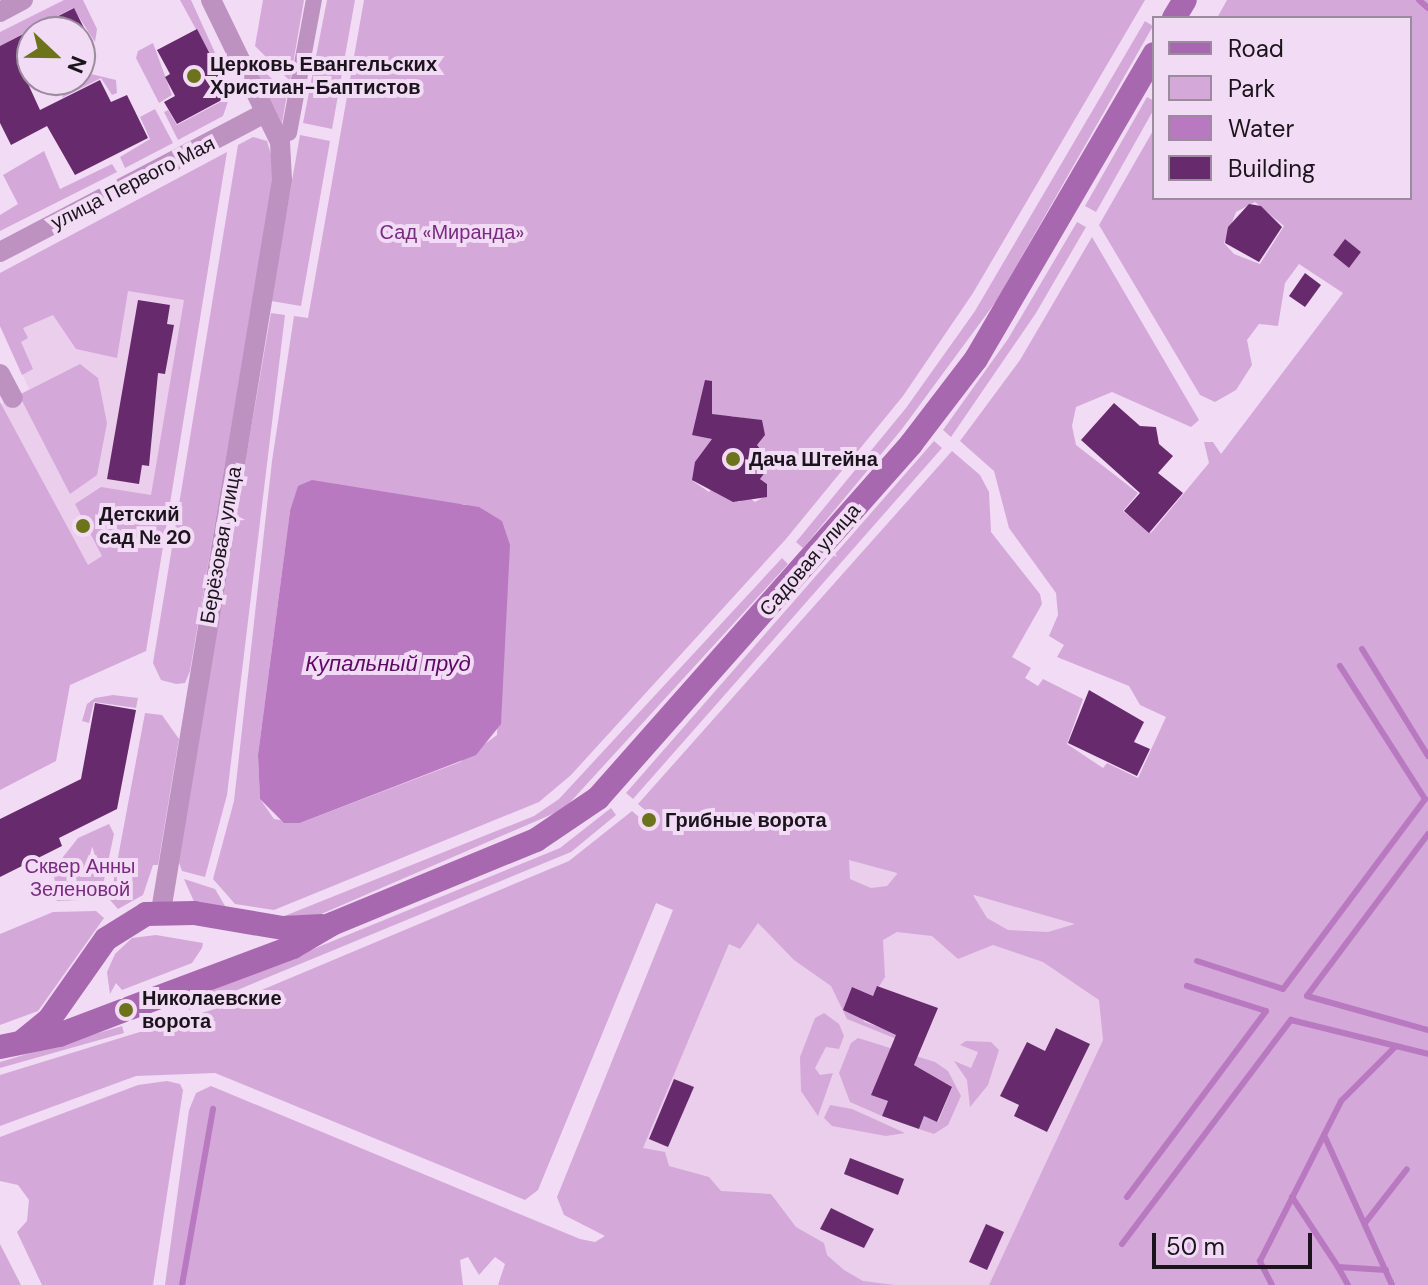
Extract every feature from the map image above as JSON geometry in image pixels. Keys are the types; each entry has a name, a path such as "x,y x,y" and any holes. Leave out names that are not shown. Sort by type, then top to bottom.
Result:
{"main road":[{"name":"Садовая улица","path":"0,1047 59,1035 293,947 332,924 555,831 610,786 911,444 976,359 1152,57"},
{"name":"Садовая улица","path":"24,1040 49,1020 106,939 129,920 161,911 283,928 332,924"}],"street":[{"path":"0,12 23,0"},
{"name":"Берёзовая улица","path":"161,911 282,180 280,142 211,0"},
{"path":"289,133 314,0"},
{"name":"улица Первого Мая","path":"0,252 265,113"},
{"path":"0,374 13,398"}],"shaded area":[{"name":"Детский сад № 20","path":"210,257 146,651 53,692 0,405 29,389 0,326 0,273"},
{"path":"774,838 1076,924 1118,968 1103,1040 989,1285 733,1285 606,1235"}],"green space":[{"path":"64,0 83,0 91,16 78,16 73,8 58,16 32,16"},
{"path":"180,0 191,0 232,90 223,116 178,140 164,112 168,110 177,125 224,100 228,88"},
{"path":"263,0 304,0 290,81 255,46"},
{"path":"327,0 355,0 332,129 303,123"},
{"name":"Сад «Миранда»","path":"364,0 1145,0 973,293 903,396 786,539 571,775 539,802 274,910 235,904 213,879 234,801 272,461 294,316 308,318","holes":["731,416 762,421 757,445 772,462 760,479 767,484 767,495 755,502 747,496 739,502 713,487 709,492 693,481 729,431","464,504 502,521 497,735 460,762 300,823 274,819 260,799 258,755 290,511"]},
{"path":"1227,0 1428,0 1428,1285 989,1285 1103,1040 1099,1000 1043,962 993,945 958,959 932,936 897,932 883,940 885,977 873,996 852,987 864,1022 924,1042 914,1046 847,1019 831,986 794,960 758,923 740,949 729,944 643,1148 665,1152 669,1166 709,1177 721,1191 771,1194 796,1227 824,1243 827,1255 844,1270 863,1281 895,1285 498,1285 505,1264 495,1257 479,1275 468,1257 460,1260 463,1285 165,1285 189,1110 196,1093 211,1086 580,1239 595,1242 605,1236 564,1215 557,1197 673,910 656,903 538,1190 525,1200 215,1073 136,1076 0,1126 0,1075 221,1007 569,861 632,811 639,817 645,810 638,804 952,451 980,475 989,492 991,532 1040,594 1042,604 1012,657 1031,668 1025,678 1038,686 1043,679 1083,699 1067,744 1103,768 1107,763 1138,778 1166,717 1140,705 1129,686 1057,657 1064,645 1049,636 1058,615 1056,593 1009,528 994,471 960,441 1020,360 1092,237 1199,420 1191,427 1112,392 1076,407 1072,426 1076,445 1138,493 1123,511 1151,533 1209,463 1204,442 1213,442 1221,454 1343,293 1299,264 1285,283 1278,326 1259,324 1247,340 1252,365 1236,390 1215,402 1200,395 1099,225 1152,132 1152,200 1412,200 1412,16 1218,16","holes":["1255,202 1284,226 1260,264 1234,254 1224,243 1236,212","1345,240 1361,252 1349,268 1333,255","849,860 897,873 897,874 887,886 871,888 850,879","973,895 1075,924 1048,932 1008,930 987,918"]},
{"path":"1145,21 1152,28 997,300 902,429 803,548 796,542 906,408 975,311"},
{"path":"16,24 16,38 0,46 0,32"},
{"path":"153,43 172,95 159,103 136,58 138,51"},
{"path":"253,60 287,94 282,123 253,65"},
{"path":"96,75 116,80 117,93 112,95 101,78 96,81"},
{"path":"1147,97 1152,100 1152,113 1096,212 1085,206"},
{"path":"155,109 173,143 125,168 120,157 150,139 140,117"},
{"path":"300,135 330,141 301,306 271,301"},
{"path":"253,137 267,141 275,168 190,671 185,683 176,684 161,680 153,663 238,145"},
{"path":"44,151 60,189 112,164 117,172 0,231 0,215 18,204 3,175"},
{"name":"Детский сад № 20","path":"227,152 146,651 70,685 56,761 0,790 0,402 88,565 102,556 75,504 101,487 151,495 184,300 128,291 117,358 76,349 53,315 23,328 28,338 21,342 33,369 22,375 0,326 0,273"},
{"path":"1077,222 1086,227 1036,313 951,437 943,430 1008,339"},
{"path":"271,313 285,315 227,795 205,877 182,871 177,857"},
{"path":"80,364 98,378 107,423 97,475 70,494 19,395"},
{"path":"934,441 942,448 633,799 626,793"},
{"path":"782,558 788,564 564,809 319,915 277,919 534,816 559,799"},
{"path":"113,695 138,698 136,708 94,702 89,723 82,721 87,704 95,698"},
{"path":"145,713 162,715 179,739 158,865 153,865 143,895 118,909 110,900"},
{"path":"611,808 616,815 571,852 189,1010 186,1001 560,848"},
{"name":"Сквер Анны Зеленовой","path":"109,824 114,834 100,899 57,901 54,875 63,857 78,838"},
{"path":"184,879 215,889 228,911 195,904"},
{"name":"Сквер Анны Зеленовой","path":"96,911 104,918 38,1011 0,1025 0,934 53,912"},
{"path":"156,935 203,943 202,948 192,963 122,990 116,983 110,994 107,972 115,954 132,938"},
{"path":"824,1013 839,1024 844,1036 839,1049 826,1047 815,1068 820,1075 833,1073 818,1116 801,1091 800,1057 815,1018"},
{"path":"122,1026 124,1033 0,1068 0,1062"},
{"path":"858,1038 935,1062 948,1071 961,1096 948,1125 934,1134 919,1129 924,1116 938,1122 952,1088 913,1064 872,1095 888,1101 882,1116 850,1102 839,1073 851,1043"},
{"path":"966,1041 991,1042 999,1050 988,1085 970,1107 967,1080 954,1061 971,1068 978,1052 960,1045"},
{"path":"167,1081 180,1084 183,1090 153,1285 42,1285 17,1232 27,1221 29,1200 18,1185 0,1181 0,1137 138,1085"},
{"path":"830,1105 852,1109 905,1133 886,1136 832,1126 824,1118"},
{"path":"0,1244 21,1285 0,1285"}],"water":[{"name":"Купальный пруд","path":"312,480 479,507 502,521 510,545 501,724 476,755 300,823 284,823 260,799 258,755 290,511 298,486"}],"building":[{"path":"74,8 78,16 58,16"},
{"name":"Церковь Евангельских Христиан-Баптистов","path":"197,29 231,95 177,124 164,102 175,96 165,77 170,74 157,50"},
{"path":"16,38 16,96 34,96 40,110 68,96 96,96 96,82 100,80 111,102 127,95 148,138 75,175 47,126 11,145 0,123 0,46"},
{"path":"1249,204 1261,206 1282,227 1259,262 1225,243 1228,227"},
{"path":"1345,239 1361,252 1349,268 1333,255"},
{"path":"1305,273 1321,285 1305,307 1289,296"},
{"path":"138,300 170,305 167,324 174,325 165,374 158,373 149,466 142,465 139,484 107,479"},
{"name":"Дача Штейна","path":"705,380 712,381 712,414 762,420 765,435 757,445 772,463 760,479 767,484 767,497 733,502 692,480 695,462 712,439 692,435"},
{"path":"1114,403 1140,426 1156,427 1159,444 1173,456 1158,473 1183,493 1149,533 1124,511 1140,493 1081,440"},
{"path":"1089,690 1144,722 1134,742 1150,749 1137,776 1068,743"},
{"path":"95,703 136,710 117,809 59,838 62,846 0,877 0,819 81,779"},
{"path":"877,986 938,1008 914,1065 952,1087 937,1122 924,1116 919,1129 882,1116 888,1101 871,1095 896,1035 843,1010 852,987 873,996"},
{"path":"1056,1028 1090,1044 1047,1132 1014,1116 1019,1105 1000,1096 1027,1042 1045,1051"},
{"path":"674,1079 694,1087 668,1147 649,1139"},
{"path":"850,1158 904,1179 898,1195 844,1174"},
{"path":"831,1208 874,1229 864,1248 820,1229"},
{"path":"986,1224 1004,1232 987,1270 969,1262"}],"waterway":[{"path":"1419,0 1428,8"},
{"path":"1362,649 1428,756"},
{"path":"1197,961 1283,989 1425,799 1340,666"},
{"path":"1428,834 1307,996 1428,1030"},
{"path":"1127,1197 1266,1011 1187,986"},
{"path":"1122,1244 1291,1020 1428,1054"},
{"path":"1272,1285 1260,1261 1341,1101 1396,1046"},
{"path":"182,1285 213,1109"},
{"path":"1324,1135 1392,1285"},
{"path":"1365,1223 1407,1169"},
{"path":"1292,1197 1338,1267 1386,1270"},
{"path":"1338,1267 1348,1285"}],"place":[{"name":"Церковь Евангельских Христиан-Баптистов","path":"194,76"},
{"name":"Дача Штейна","path":"733,459"},
{"name":"Детский сад № 20","path":"83,526"},
{"name":"Грибные ворота","path":"649,820"},
{"name":"Николаевские ворота","path":"126,1010"}]}
